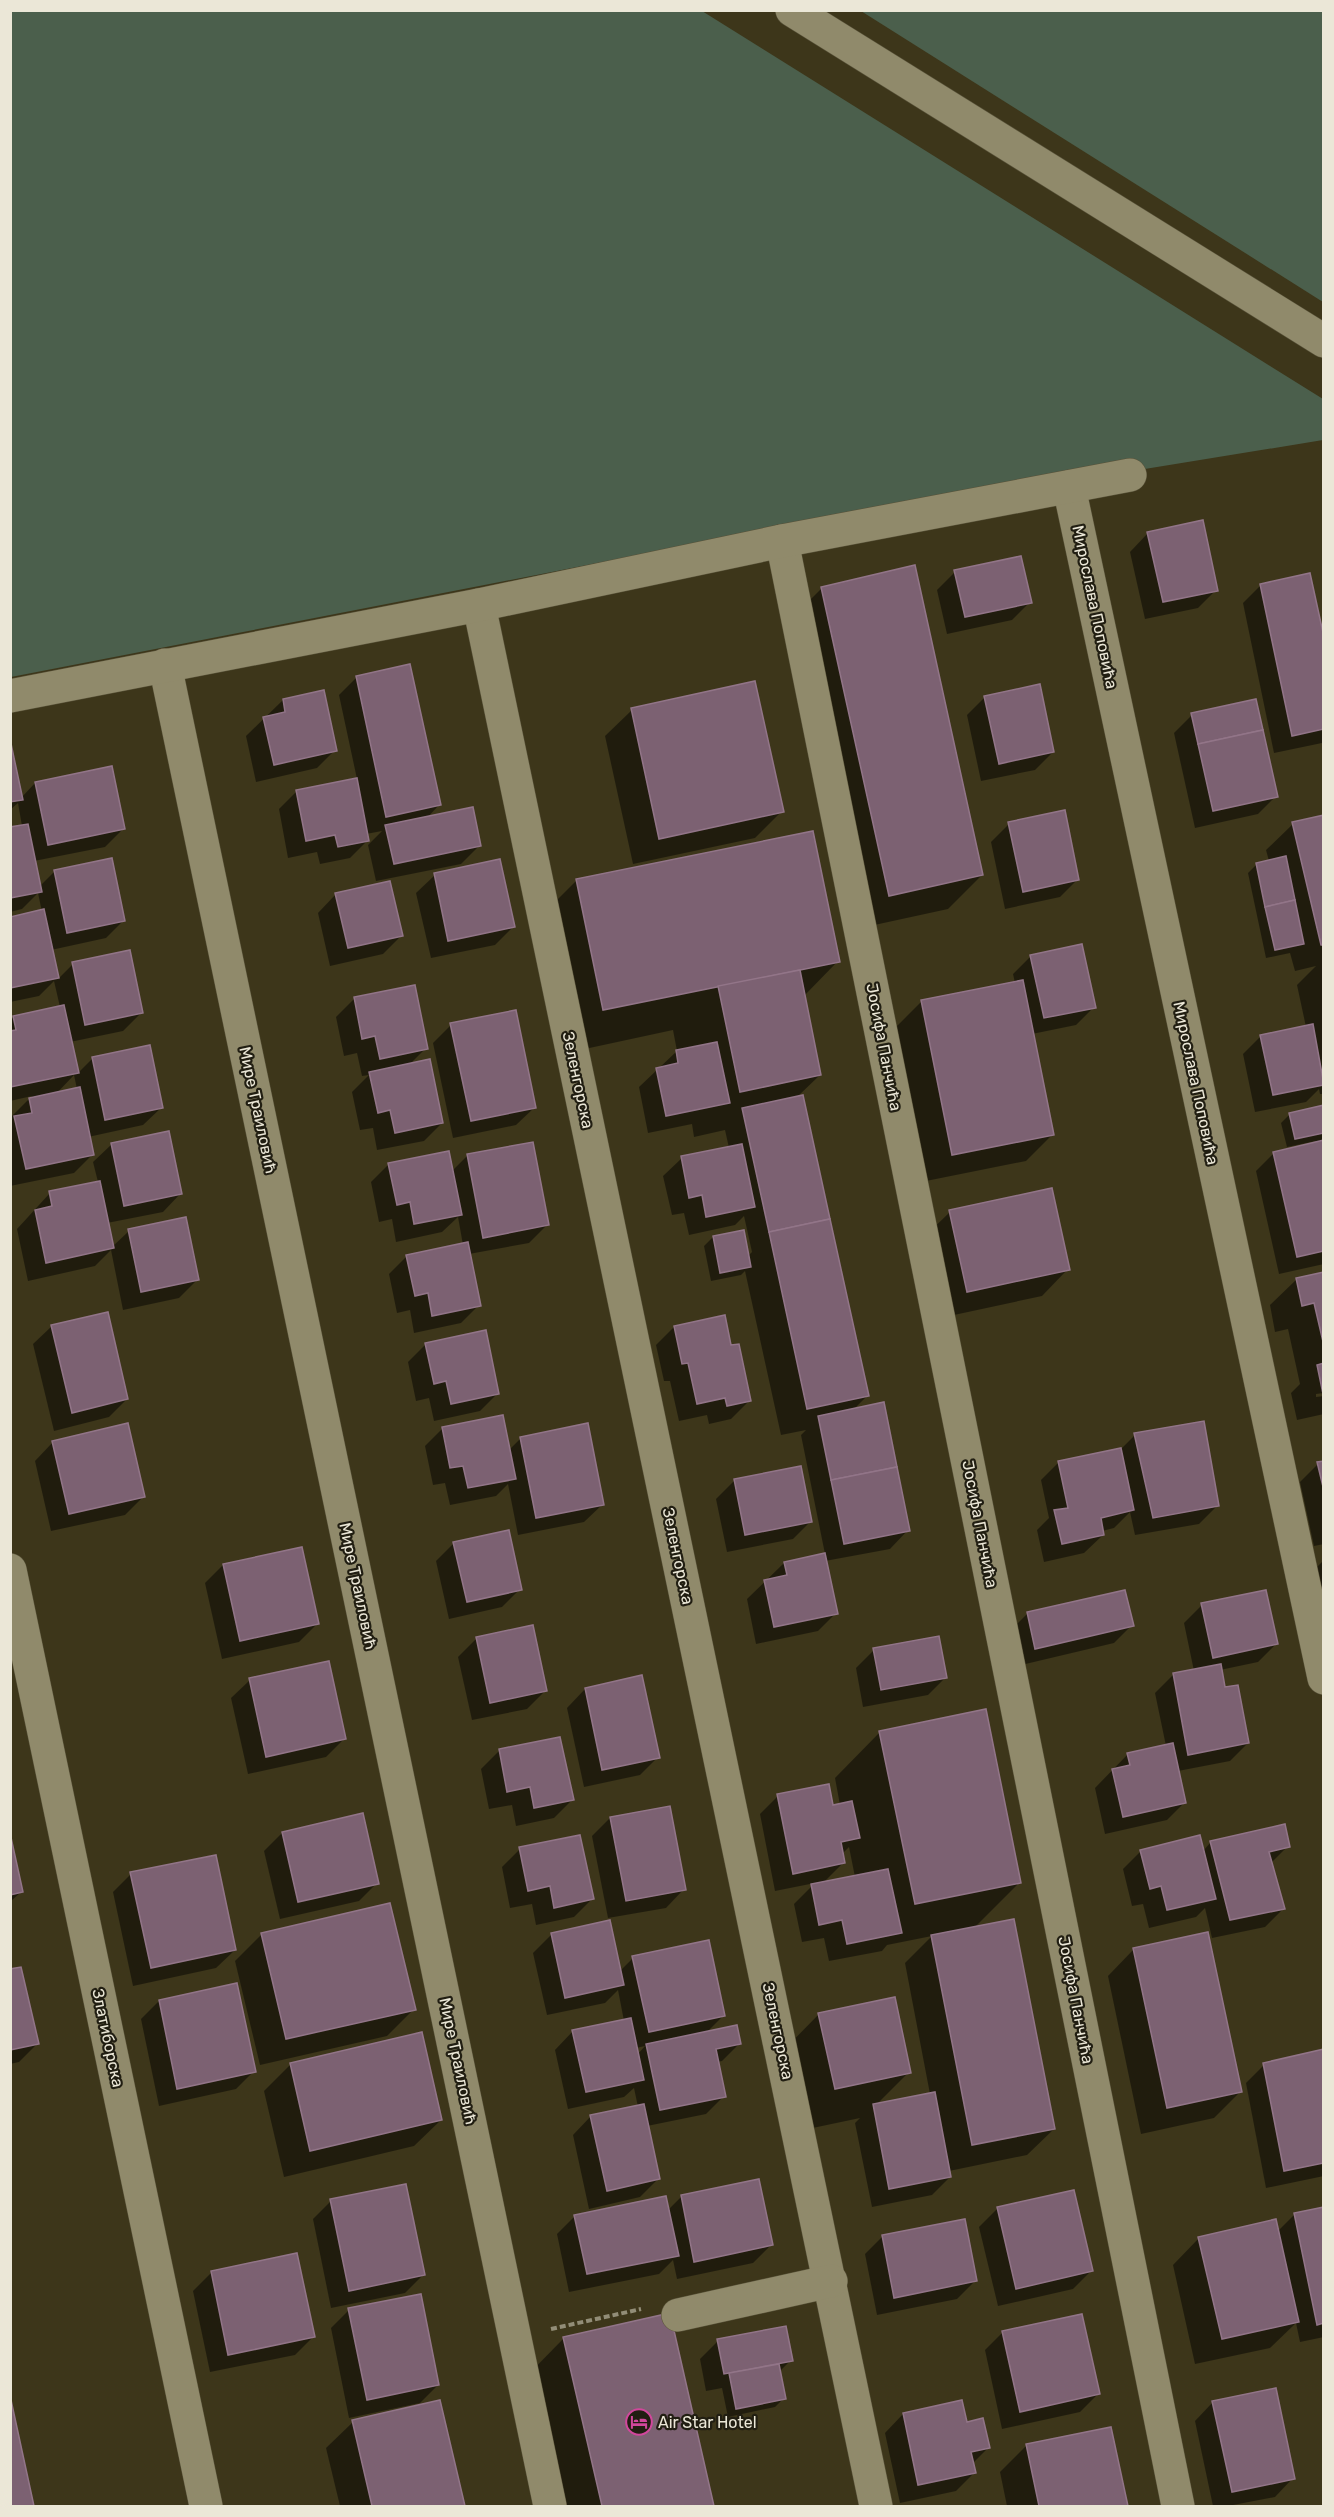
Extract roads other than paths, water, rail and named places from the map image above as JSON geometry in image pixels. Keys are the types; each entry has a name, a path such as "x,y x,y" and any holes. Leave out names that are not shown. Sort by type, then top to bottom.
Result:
{"street":[{"path":"792,10 1323,341"},
{"path":"10,696 479,605 782,541 1130,475"},
{"name":"Мирослава Поповића","path":"1069,488 1323,1678"},
{"name":"Јосифа Панчића","path":"782,541 1178,2506"},
{"name":"Зеленгорска","path":"479,605 831,2281 876,2506"},
{"name":"Мире Траиловић","path":"165,665 550,2506"},
{"name":"Златиборска","path":"10,1570 206,2506"},
{"path":"678,2315 831,2281"}],"place":[{"name":"Air Star Hotel","path":"639,2422"}]}
